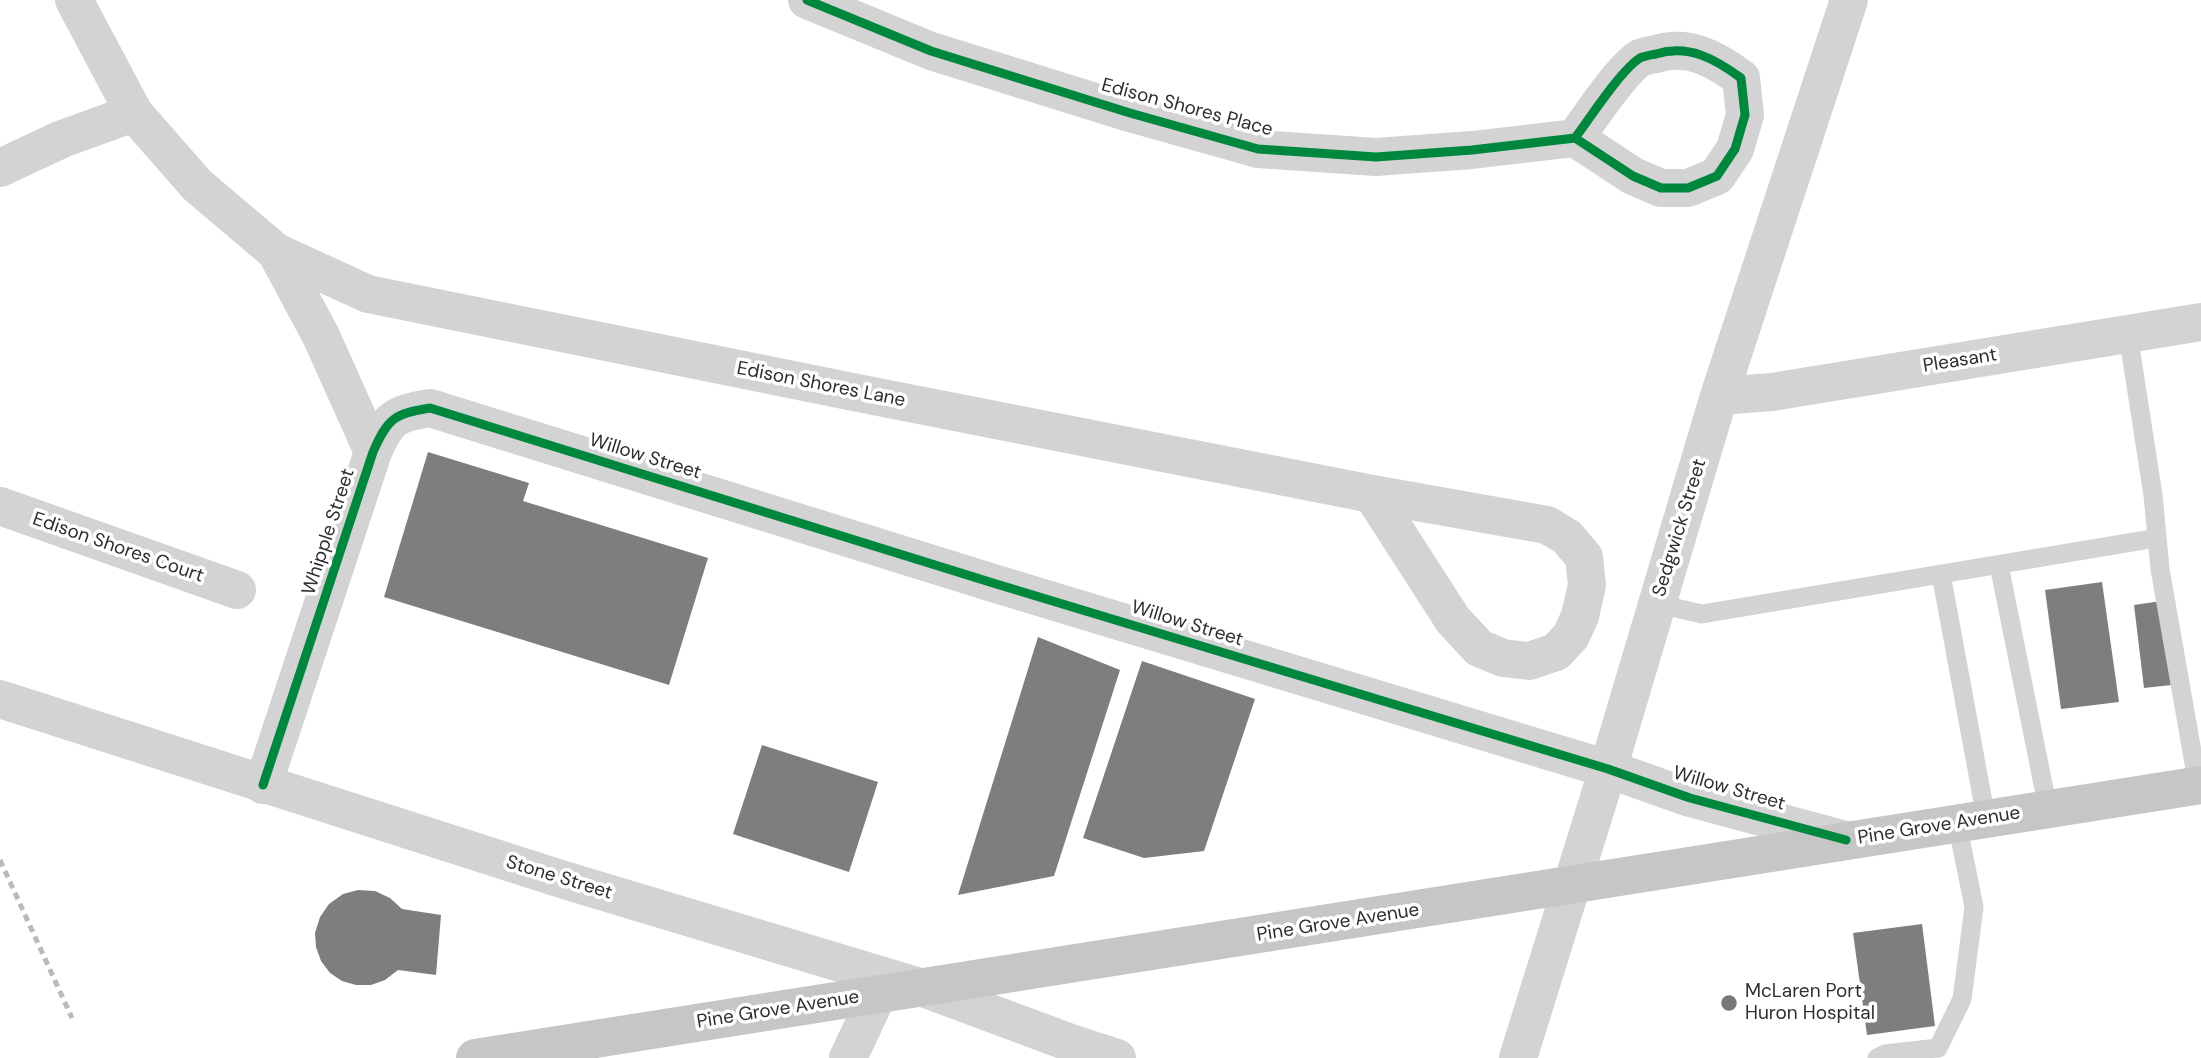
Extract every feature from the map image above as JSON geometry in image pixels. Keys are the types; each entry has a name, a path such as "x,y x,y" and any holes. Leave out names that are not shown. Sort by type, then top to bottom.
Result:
{"main road":[{"name":"Pine Grove Avenue","path":"475,1058 2199,785"}],"street":[{"name":"Edison Shores Lane","path":"75,0 134,113 197,185 276,252 368,293 1372,494 1547,525 1567,537 1584,556 1587,585 1580,616 1571,636 1556,652 1529,661 1503,659 1479,648 1453,620 1372,494"},
{"name":"Edison Shores Place","path":"807,0 930,51 1130,113 1258,149 1376,157 1472,150 1575,138"},
{"name":"Sedgwick Street","path":"1518,1058 1551,953 1601,767 1658,604 1719,396 1849,0"},
{"path":"0,168 62,139 134,113"},
{"name":"Edison Shores Lane","path":"276,252 321,336 373,452"},
{"name":"Pleasant","path":"1719,396 1772,392 2201,322"},
{"name":"Whipple Street","path":"263,785 373,452 385,426 404,412 430,408 518,436"},
{"name":"Willow Street","path":"518,436 1601,767 1690,798 1846,840"},
{"name":"Edison Shores Court","path":"0,506 237,590"},
{"name":"Stone Street","path":"0,699 548,875 923,988 1117,1058"},
{"path":"848,1058 878,994"}],"lane":[{"path":"2128,334 2153,495 2160,569 2199,785"},
{"path":"1658,604 1702,614 2157,538"},
{"path":"1999,565 2048,809"},
{"path":"1877,1058 1885,1054 1938,1048 1962,999 1974,907 1972,821 1941,574"}],"building":[{"path":"428,452 529,483 523,501 708,558 669,685 384,597"},
{"path":"2102,582 2119,702 2061,709 2045,590"},
{"path":"2161,601 2171,685 2144,688 2134,605"},
{"path":"1038,637 1120,670 1054,876 958,895"},
{"path":"1142,661 1255,699 1204,851 1144,858 1083,838"},
{"path":"762,745 878,782 849,872 733,834"},
{"path":"358,890 375,891 390,898 402,909 441,915 436,975 398,970 385,980 371,985 356,985 342,981 330,973 321,961 316,947 315,933 320,917 329,904 343,894"},
{"path":"1922,924 1935,1026 1867,1035 1853,933"}],"railway":[{"path":"0,860 72,1018"}],"cycle path":[{"path":"807,0 931,51 1130,113 1258,149 1376,157 1472,150 1575,138 1633,176 1661,188 1688,188 1717,176 1735,149 1745,115 1741,78 1711,59 1691,52 1668,51 1642,57 1615,83 1575,138"},
{"path":"263,785 373,452 383,432 394,420 408,413 430,408 993,583 1608,769 1690,798 1846,840"}],"place":[{"name":"McLaren Port Huron Hospital","path":"1729,1003"}]}
